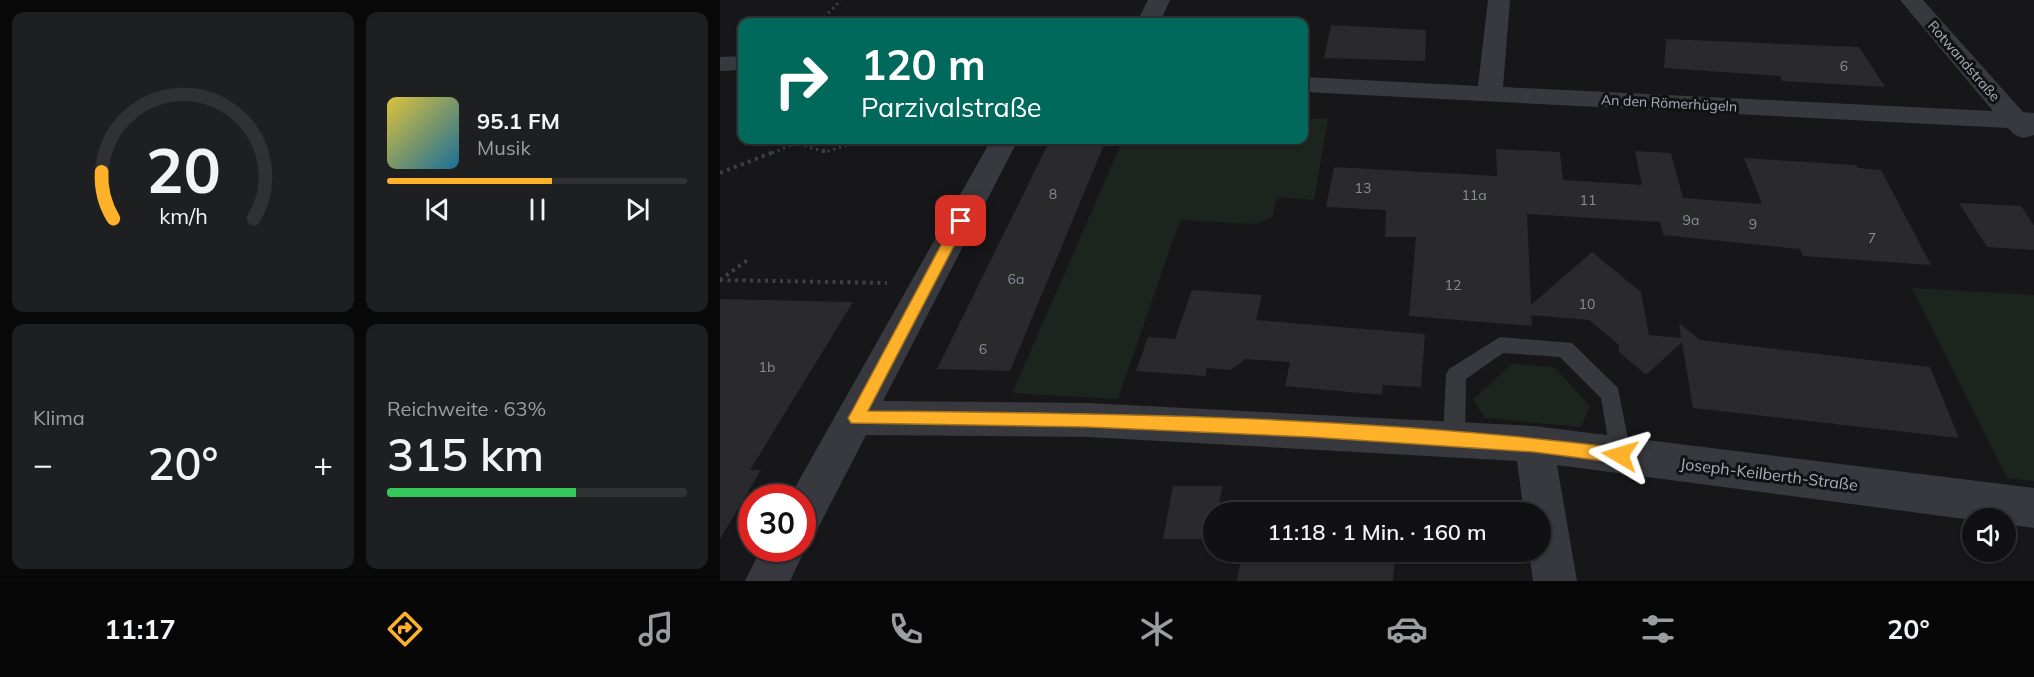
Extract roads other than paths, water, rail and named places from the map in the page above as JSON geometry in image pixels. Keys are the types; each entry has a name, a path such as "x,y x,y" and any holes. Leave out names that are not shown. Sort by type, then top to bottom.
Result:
{"street":[{"path":"1151,18 1159,0"},
{"path":"1490,94 1499,0"},
{"name":"Rotwandstraße","path":"1911,0 2025,121 2034,144"},
{"path":"720,64 738,63"},
{"name":"An den Römerhügeln","path":"1308,85 2025,121"},
{"path":"816,491 1002,144"},
{"name":"Joseph-Keilberth-Straße","path":"856,418 1088,420 1534,444 2034,508"},
{"path":"1534,444 1555,581"},
{"path":"767,581 777,562"}],"lane":[{"path":"1455,439 1456,375 1500,345 1565,349 1611,394 1620,455"}]}
